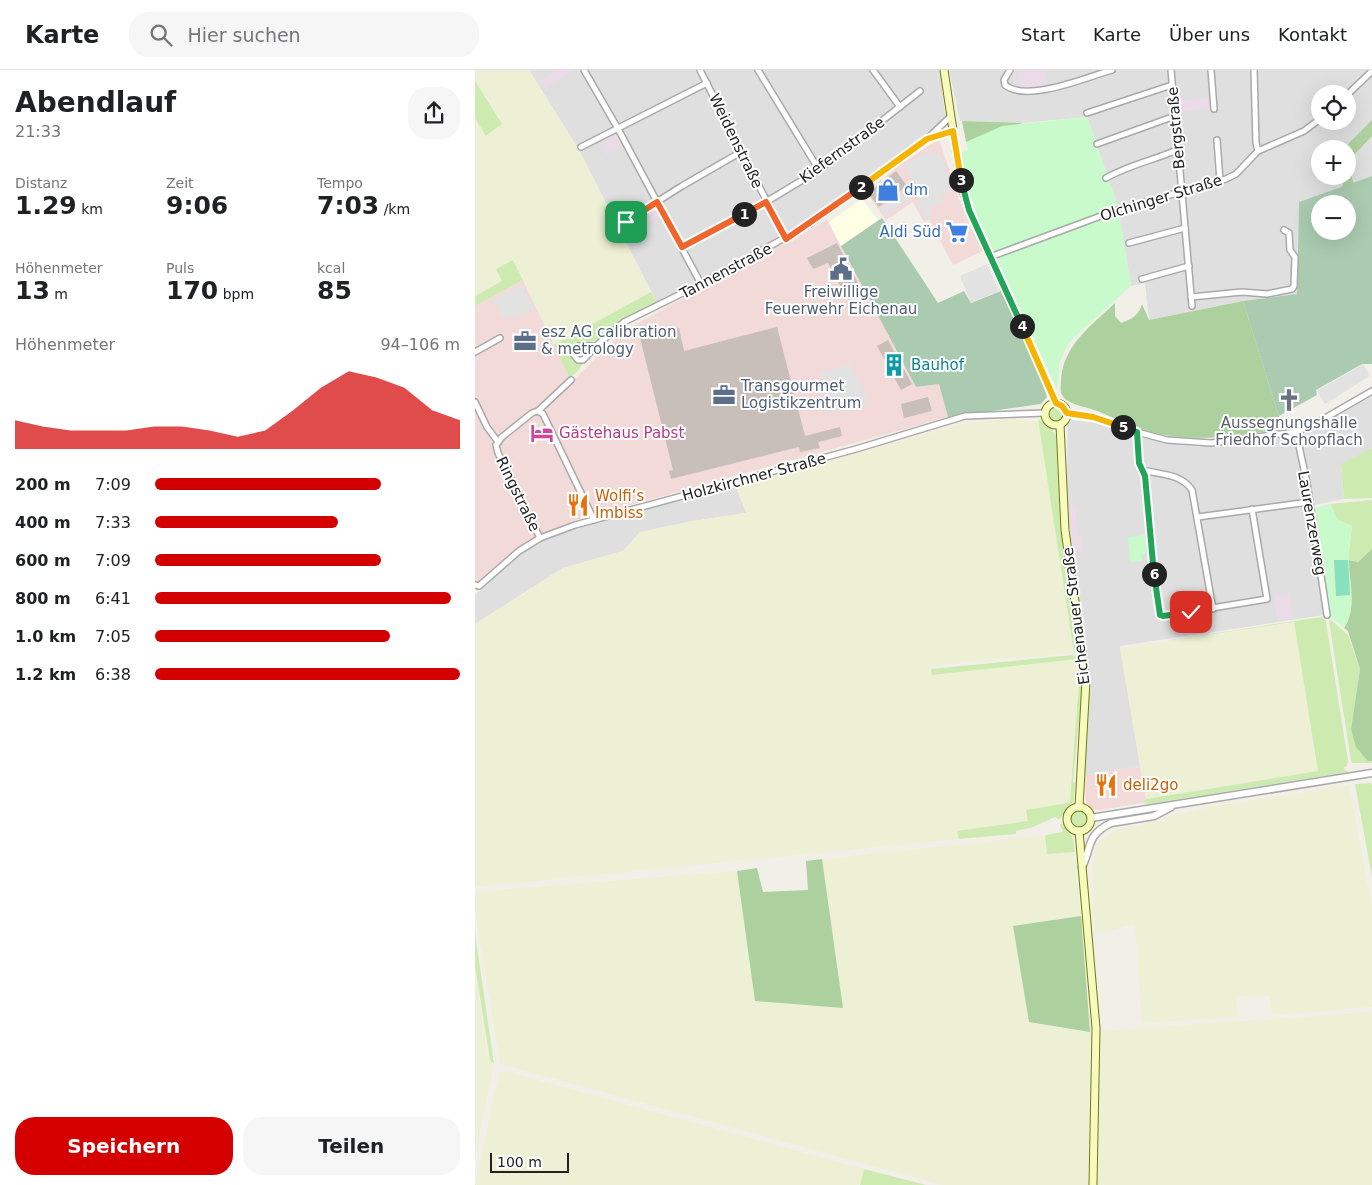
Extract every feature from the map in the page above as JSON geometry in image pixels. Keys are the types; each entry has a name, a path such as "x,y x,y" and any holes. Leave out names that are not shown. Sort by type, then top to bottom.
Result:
{"main road":[{"path":"944,70 961,184 966,202 1056,403 1062,406 1067,413 1065,421 1060,425 1051,424 1046,419 1045,413 1049,406 1056,403"},
{"name":"Eichenauer Straße","path":"1060,425 1065,530 1085,680 1079,807"},
{"path":"1079,807 1085,809 1091,818 1088,827 1079,831 1072,828 1067,819 1071,810 1079,807"},
{"path":"1079,831 1096,1028 1093,1185"}],"street":[{"path":"584,70 617,127 701,284"},
{"name":"Weidenstraße","path":"700,70 786,239"},
{"path":"758,70 819,170"},
{"path":"873,70 900,107"},
{"path":"1010,70 1003,83 1008,88 1017,92 1039,90 1112,70"},
{"name":"Bergstraße","path":"1171,70 1192,306"},
{"path":"1211,70 1214,109"},
{"path":"1255,70 1255,143 1258,151"},
{"path":"1356,86 1372,71"},
{"path":"581,147 617,127 707,83"},
{"path":"1087,113 1172,85"},
{"name":"Kiefernstraße","path":"682,247 766,202 819,170 920,91"},
{"name":"Tannenstraße","path":"596,346 624,322 786,239 823,215 927,139 950,116"},
{"path":"1097,144 1175,116"},
{"name":"Olchinger Straße","path":"990,257 1117,210 1220,181 1235,174 1258,151 1304,131 1311,126"},
{"name":"Tannenstraße","path":"927,139 953,131"},
{"path":"1217,140 1220,181"},
{"path":"1107,178 1127,167 1153,160 1177,150"},
{"path":"622,224 741,152"},
{"path":"1129,243 1185,228"},
{"path":"1191,297 1242,292 1267,294 1292,289 1294,286 1295,257 1290,250 1289,233 1284,230"},
{"path":"1142,279 1189,266"},
{"path":"475,352 501,338"},
{"name":"Ringstraße","path":"540,538 498,453 498,442 532,413 538,411 571,380"},
{"path":"1067,413 1093,417 1167,440 1211,443 1296,432 1320,421 1372,391"},
{"path":"475,402 487,427 498,442"},
{"path":"538,411 543,414 594,520"},
{"name":"Holzkirchner Straße","path":"476,587 519,551 540,538 594,520 847,452 965,416 1045,413"},
{"path":"1137,432 1139,463 1145,476 1151,550 1160,615 1213,609 1267,599 1252,509"},
{"name":"Laurenzerweg","path":"1296,432 1327,615"},
{"path":"1142,470 1159,472 1185,482 1192,490 1213,609"},
{"path":"1198,517 1309,502"},
{"path":"1091,818 1372,773"},
{"path":"1081,868 1091,841 1105,826 1111,823 1154,816 1176,804"}],"shaded area":[{"path":"475,70 529,70 579,150 651,292 554,345 514,260 502,281 475,296 475,118 486,136 502,124 475,81"},
{"path":"529,70 940,70 945,116 922,138 785,237 657,303 579,150"},
{"path":"557,70 574,70 545,88 540,81"},
{"path":"949,70 1372,70 1372,176 1356,182 1356,140 1311,140 1311,185 1347,185 1319,195 1311,195 1311,198 1299,202 1297,294 1243,301 1149,320 1145,283 1131,286 1118,206 1087,117 1022,123 960,121"},
{"path":"1018,70 1044,70 1047,85 1020,89"},
{"path":"1213,97 1214,108 1178,112 1177,101"},
{"path":"616,134 623,146 607,154 600,143"},
{"path":"939,139 959,199 983,251 953,265 929,220 924,222 913,202 886,220 866,192 901,164"},
{"path":"933,151 935,154 939,152 952,183 948,185 951,191 941,196 944,202 929,209 932,216 926,219 911,192 914,189 909,192 912,197 884,216 880,210 915,184 904,164"},
{"path":"1372,176 1372,364 1362,364 1316,390 1317,395 1279,416 1243,301 1297,294 1299,202 1311,198 1311,240 1356,240 1356,195 1319,195 1347,185 1356,185 1356,182"},
{"path":"862,199 878,220 841,246 829,222"},
{"path":"656,208 660,216 642,227 643,229 627,237 622,229"},
{"path":"882,218 938,303 964,291 971,303 1001,291 1038,369 1047,397 1041,404 948,417 939,384 916,387 841,246"},
{"path":"827,220 916,387 939,384 948,417 573,521 519,547 475,585 475,306 523,280 572,382 623,331"},
{"path":"987,264 999,291 971,303 960,276"},
{"path":"522,284 534,308 511,319 508,315 503,318 493,301"},
{"path":"850,364 869,400 863,404 829,413 819,373"},
{"path":"1363,364 1370,376 1325,404 1317,391"},
{"path":"1372,392 1372,448 1341,465 1344,499 1309,506 1324,615 1120,646 1140,766 1085,775 1088,682 1072,564 1066,501 1068,424 1072,420 1097,423 1167,444 1200,447 1240,443 1296,432"},
{"path":"1014,419 1038,421 1074,653 930,666 932,674 1076,658 1079,662 1079,683 1070,801 1026,810 1028,821 958,831 959,839 475,887 475,624 563,568 623,551 640,532 746,513 736,487 965,423"},
{"path":"736,487 746,513 640,532 623,551 563,568 475,624 475,595 521,553 540,541 576,526"},
{"path":"1068,505 1075,505 1077,537 1081,537 1083,551 1073,552"},
{"path":"1289,594 1293,618 1277,620 1274,596"},
{"path":"1294,622 1318,771 1146,799 1120,649"},
{"path":"1140,766 1146,799 1143,803 1099,810 1092,809 1086,803 1085,775"},
{"path":"1349,785 1372,908 1372,1007 1272,1015 1270,996 1236,997 1238,1017 1142,1023 1135,925 1096,933 1093,912 1093,858 1095,849 1101,839 1118,829 1152,823 1168,816 1210,807"},
{"path":"1045,835 1048,854 1075,852 1081,916 1013,926 1029,1022 1090,1032 1089,1185 942,1185 500,1064 475,911 475,896 481,891 737,871 755,1000 842,1008 822,859"},
{"path":"475,968 488,1056 493,1068 475,1157"},
{"path":"1372,1012 1372,1185 1097,1185 1099,1031"},
{"path":"505,1071 864,1169 860,1185 475,1185 499,1073"}],"green space":[{"path":"475,81 502,124 486,136 475,118"},
{"path":"1087,117 1118,206 1131,286 1070,341 1060,361 1057,389 977,215 966,183 961,153 968,149 966,142 1002,126"},
{"path":"1372,120 1372,136 1356,153 1356,140 1352,140"},
{"path":"962,121 1022,123 988,140 966,142"},
{"path":"1343,185 1354,185 1354,187 1343,188"},
{"path":"513,260 523,280 475,306 475,296 502,281 496,269"},
{"path":"651,292 657,303 620,322 601,340 574,345 571,349 571,356 576,362 582,363 581,367 570,379 554,345"},
{"path":"1243,301 1279,416 1279,429 1209,438 1157,434 1071,403 1063,397 1061,382 1063,369 1072,347 1115,303 1115,316 1121,323 1135,316 1142,304 1149,320"},
{"path":"1056,405 1062,408 1065,414 1062,420 1056,423 1050,420 1047,414 1050,408"},
{"path":"1038,419 1051,428 1056,436 1060,519 1080,651 1074,653"},
{"path":"1372,448 1372,498 1344,499 1341,464"},
{"path":"1372,500 1372,549 1358,562 1348,560 1352,526 1338,520 1330,504"},
{"path":"1330,504 1338,520 1352,526 1349,548 1351,605 1348,621 1344,628 1329,615 1314,508"},
{"path":"1145,535 1147,554 1142,554 1143,561 1130,562 1128,537"},
{"path":"1372,549 1372,761 1368,761 1356,747 1351,729 1360,669 1348,631 1344,628 1348,621 1352,604 1348,560 1358,562"},
{"path":"1334,560 1348,560 1350,595 1336,596"},
{"path":"1323,617 1326,622 1348,761 1347,766 1343,768 1348,772 1148,804 1143,803 1146,799 1318,771 1294,622 1120,648"},
{"path":"1331,620 1348,635 1360,669 1351,729 1368,761 1372,761 1372,763 1352,763 1351,760 1329,621"},
{"path":"1073,655 1081,659 1082,689 1073,782 1075,782 1074,800 1059,820 1055,817 1033,827 1016,831 1016,834 959,839 957,831 1028,821 1026,810 1070,801 1079,662 1076,659 932,675 931,669"},
{"path":"1371,783 1372,786 1372,877 1355,784"},
{"path":"1079,810 1087,815 1088,819 1083,827 1079,828 1071,823 1070,819 1075,811"},
{"path":"1060,824 1063,824 1070,834 1075,852 1047,854 1045,835 1063,832"},
{"path":"822,859 843,1008 755,1001 737,871 757,868 763,892 808,890 806,861"},
{"path":"1081,916 1090,1032 1029,1022 1013,926"},
{"path":"475,933 494,1064 490,1060 475,965"},
{"path":"864,1169 926,1185 860,1185"}],"building":[{"name":"dm","path":"896,171 907,186 879,207 870,196 875,192 873,189"},
{"name":"Freiwillige Feuerwehr Eichenau","path":"837,243 859,285 844,293 828,263 813,269 807,258"},
{"name":"Transgourmet Logistikzentrum","path":"777,327 805,436 840,427 842,436 818,442 820,448 800,452 799,447 671,479 669,471 673,470 640,338 679,328 684,351"},
{"name":"Bauhof","path":"888,340 912,384 901,390 877,346"},
{"path":"928,397 932,411 904,418 901,404"}],"place":[{"name":"dm","path":"888,190"},
{"name":"Aldi Süd","path":"957,232"},
{"name":"Freiwillige Feuerwehr Eichenau","path":"841,269"},
{"name":"esz AG calibration & metrology","path":"525,341"},
{"name":"Bauhof","path":"894,365"},
{"name":"Transgourmet Logistikzentrum","path":"724,395"},
{"name":"Aussegnungshalle Friedhof Schopflach","path":"1289,400"},
{"name":"Gästehaus Pabst","path":"542,433"},
{"name":"Wolfi‘s Imbiss","path":"578,505"},
{"name":"deli2go","path":"1106,785"}],"route":[{"path":"626,222 657,202 682,247 766,202 786,239 823,215 927,139 953,131 961,184 969,210 1056,403 1065,408 1067,413 1093,417 1137,432 1139,463 1145,476 1158,612 1163,616 1191,612"}]}
